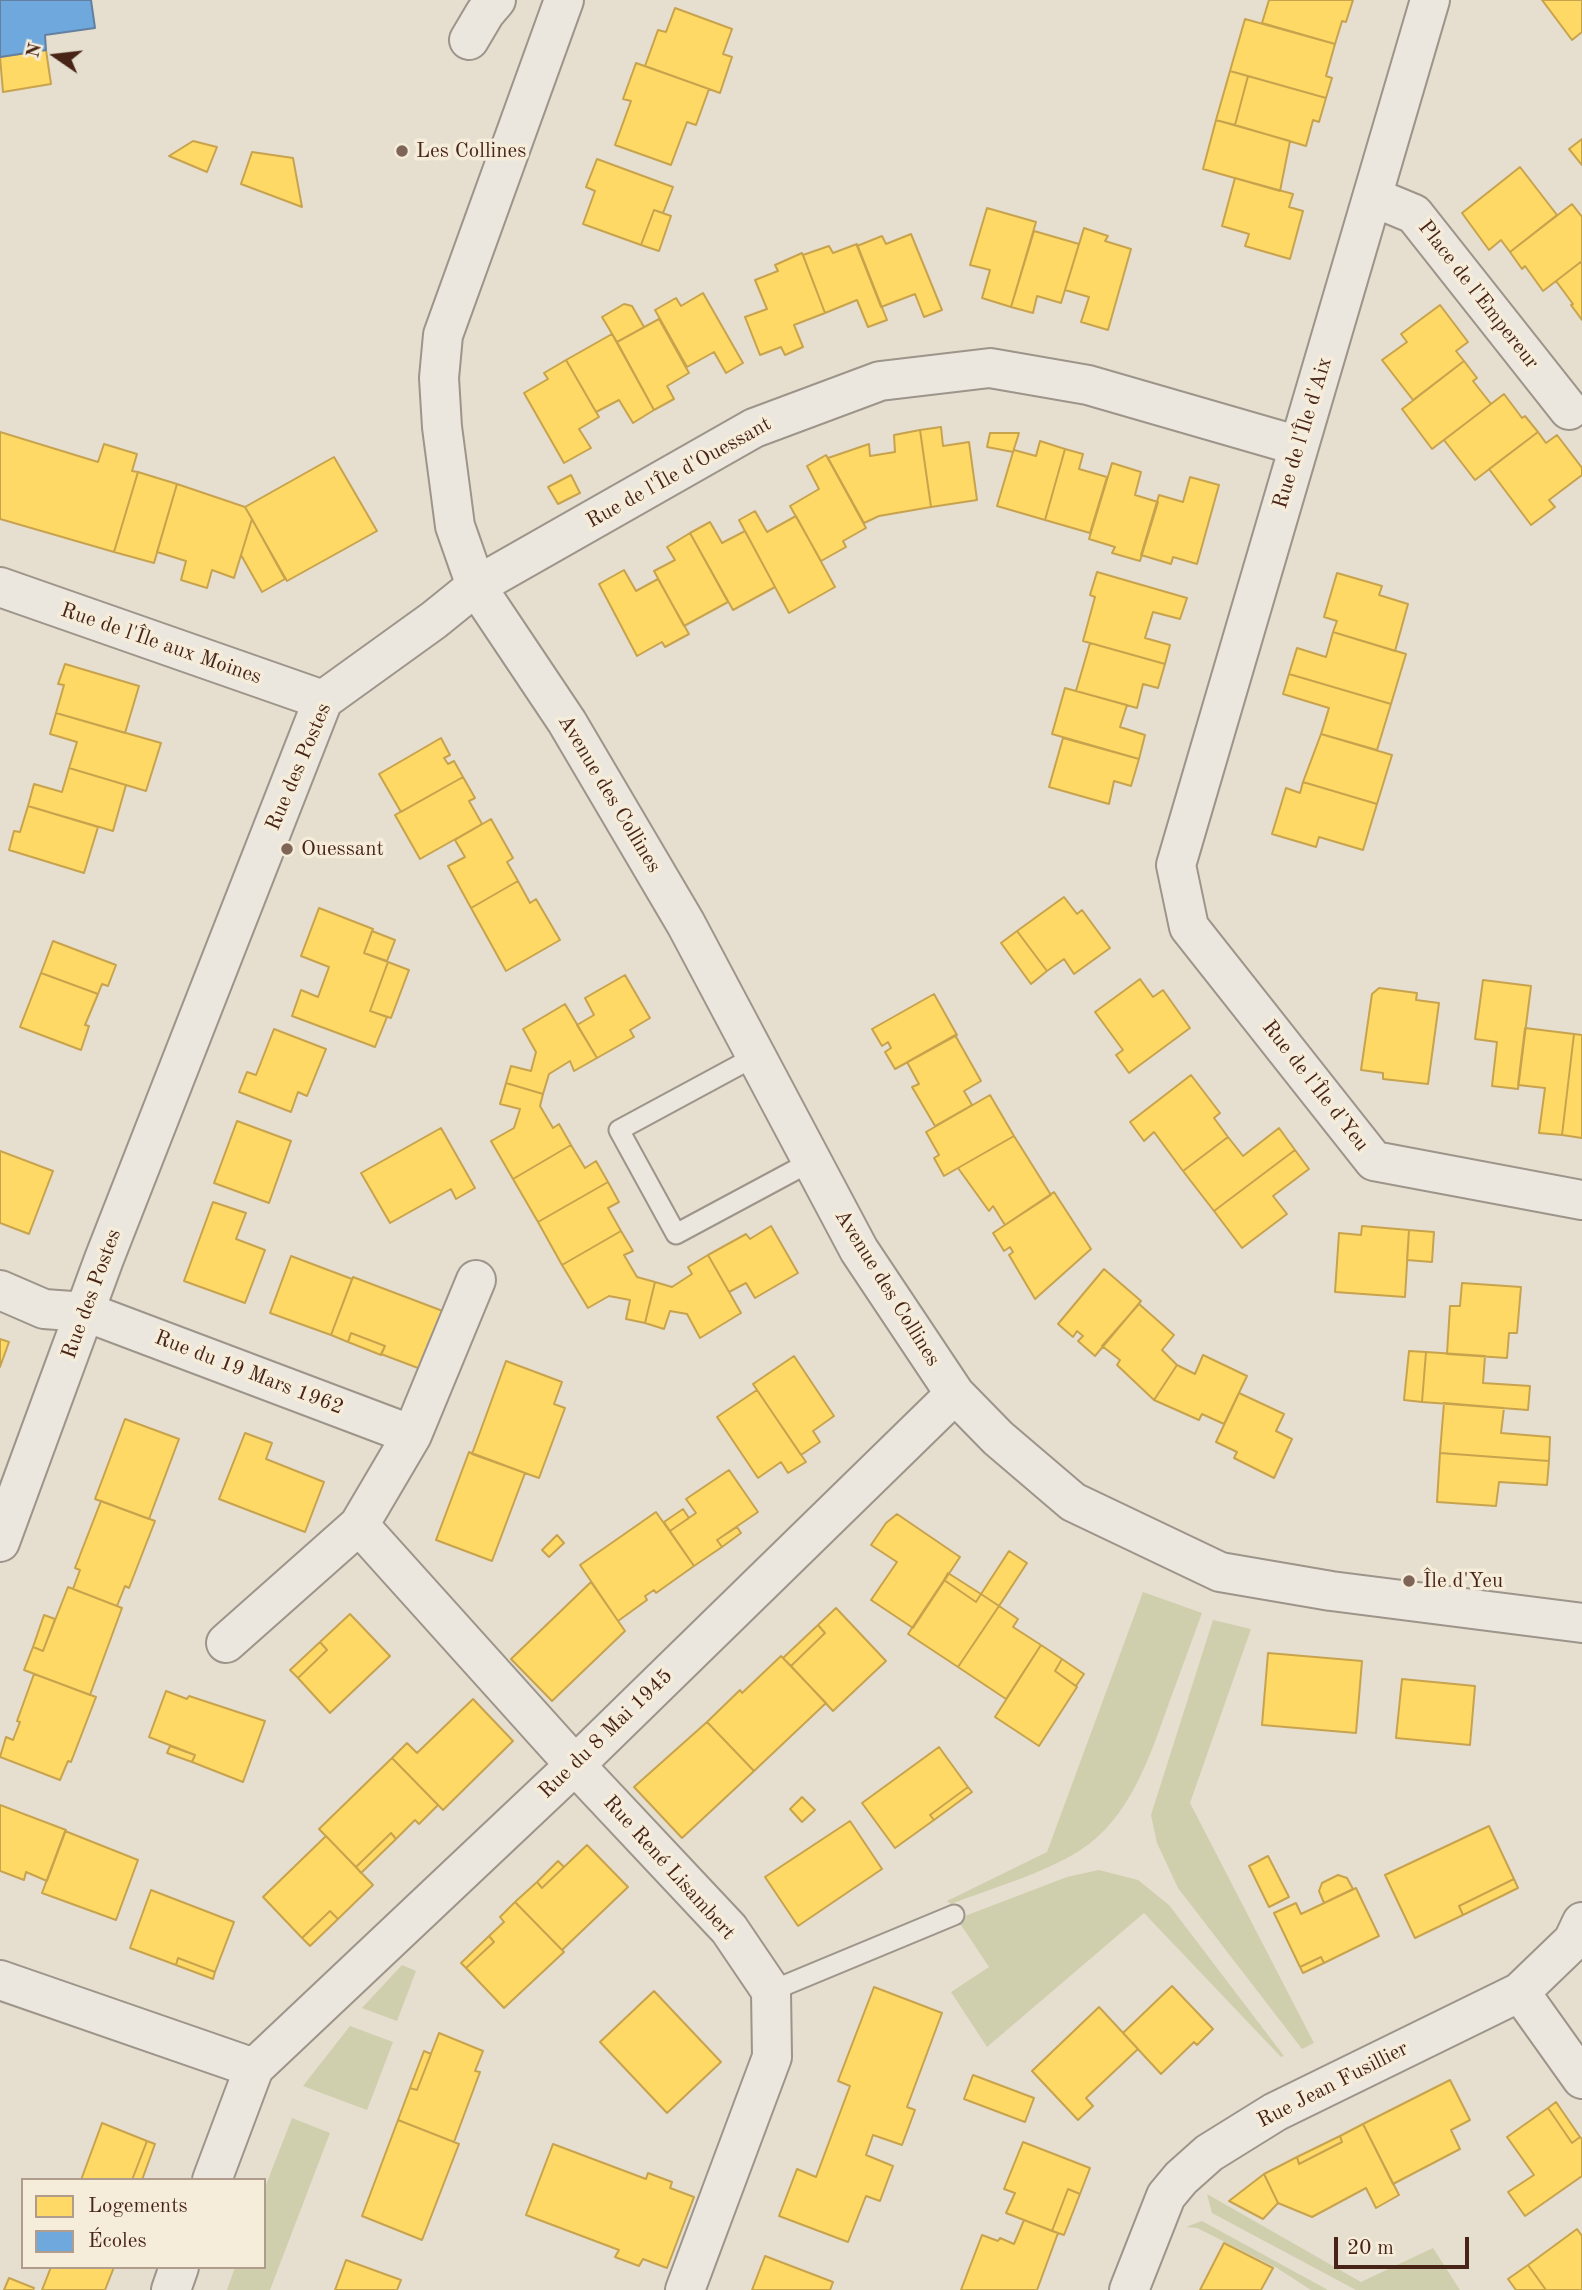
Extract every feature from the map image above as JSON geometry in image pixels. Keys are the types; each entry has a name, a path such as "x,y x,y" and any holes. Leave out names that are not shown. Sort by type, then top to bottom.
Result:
{"street":[{"path":"469,40 496,0"},
{"path":"476,586 455,526 442,427 439,378 443,335 564,0"},
{"name":"Rue de l'Île d'Aix","path":"1176,865 1430,0"},
{"name":"Place de l'Empereur","path":"1373,197 1414,214 1569,410"},
{"name":"Rue de l'Île d'Ouessant","path":"476,586 754,428 880,381 990,368 1088,385 1299,446"},
{"name":"Rue des Postes","path":"0,1542 114,1234 323,700 434,620 476,586"},
{"name":"Avenue des Collines","path":"476,586 567,722 686,924 859,1250 955,1394 998,1438 1073,1502 1220,1572 1331,1591 1582,1623"},
{"name":"Rue de l'Île aux Moines","path":"0,587 323,700"},
{"name":"Rue de l'Île d'Yeu","path":"1176,865 1189,927 1374,1161 1582,1200"},
{"path":"226,1643 359,1525 412,1434 475,1280"},
{"name":"Rue du 19 Mars 1962","path":"0,1290 44,1310 86,1312 412,1434"},
{"name":"Rue du 8 Mai 1945","path":"254,2068 575,1765 955,1394"},
{"path":"359,1525 575,1765"},
{"name":"Rue René Lisambert","path":"575,1765 729,1929 771,1991"},
{"name":"Rue Jean Fusillier","path":"1129,2290 1166,2196 1181,2178 1209,2153 1275,2112 1520,1992 1573,1941 1582,1922"},
{"path":"0,1980 254,2068 213,2178"},
{"path":"685,2290 772,2057 771,1991"},
{"path":"1520,1992 1582,2079"},
{"path":"171,2290 178,2269"}],"lane":[{"path":"756,1056 619,1130 676,1234 812,1161"},
{"path":"771,1991 954,1915"}],"green space":[{"path":"1143,1592 1202,1613 1146,1765 1125,1804 1097,1838 1079,1851 1033,1874 951,1904 947,1901 1047,1852"},
{"path":"1213,1620 1251,1629 1190,1803 1314,2043 1302,2049 1178,1888 1157,1843 1151,1815"},
{"path":"1099,1870 1138,1880 1169,1905 1284,2056 1281,2057 1144,1913 987,2047 951,1992 989,1967 957,1919 1067,1877"},
{"path":"402,1965 416,1971 397,2021 362,2008"},
{"path":"350,2026 393,2042 367,2110 303,2086"},
{"path":"292,2118 330,2133 270,2290 227,2290 234,2269 266,2269 266,2185"},
{"path":"1207,2194 1361,2282 1433,2248 1460,2290 1356,2290 1212,2213"},
{"path":"1202,2221 1328,2290 1311,2290 1277,2268 1197,2228 1186,2227"}],"building: Logements":[{"path":"1269,0 1353,0 1346,22 1342,21 1335,44 1262,23"},
{"path":"1542,0 1582,0 1582,32 1572,40"},
{"path":"675,8 732,29 723,54 732,57 720,93 645,66 658,30 666,32"},
{"path":"1245,19 1335,44 1326,76 1332,78 1326,98 1230,71"},
{"path":"46,50 51,84 3,92 0,57"},
{"path":"636,63 709,89 696,125 687,122 671,165 615,145 631,101 623,99"},
{"path":"1230,71 1248,76 1235,125 1216,120"},
{"path":"1248,76 1326,98 1319,122 1313,120 1306,146 1235,125"},
{"path":"1216,120 1290,141 1280,191 1203,169"},
{"path":"1582,139 1582,165 1569,149"},
{"path":"193,141 217,147 207,172 169,156"},
{"path":"252,152 293,158 302,207 241,184"},
{"path":"597,159 673,187 663,213 654,210 641,245 583,224 595,191 586,187"},
{"path":"1520,167 1557,215 1510,252 1501,240 1489,250 1462,213"},
{"path":"1235,178 1293,194 1289,207 1303,211 1290,259 1245,246 1249,234 1222,226"},
{"path":"1572,204 1582,217 1582,261 1543,291 1525,266 1522,269 1510,252"},
{"path":"987,208 1036,222 1011,307 982,298 990,270 970,265"},
{"path":"654,210 671,216 659,251 641,245"},
{"path":"1084,228 1108,236 1105,241 1131,249 1108,330 1081,322 1089,297 1065,290"},
{"path":"1034,231 1079,244 1061,303 1037,296 1033,313 1011,307"},
{"path":"911,234 942,310 924,317 915,294 881,307 857,246 882,236 886,244"},
{"path":"857,244 887,320 868,327 857,300 825,313 803,255 829,246 833,253"},
{"path":"802,253 825,313 794,325 803,347 785,355 781,347 760,355 745,317 767,309 755,280 778,271 775,265"},
{"path":"1582,261 1582,320 1556,281"},
{"path":"703,293 743,363 726,373 714,352 687,367 655,310 676,298 681,306"},
{"path":"624,304 632,306 644,327 617,342 602,317"},
{"path":"1440,305 1468,342 1456,351 1464,361 1413,400 1382,360 1407,342 1401,334"},
{"path":"659,319 689,373 667,386 674,399 654,410 617,342"},
{"path":"612,334 654,410 633,423 619,400 596,412 566,360"},
{"path":"566,360 599,417 579,429 591,448 564,463 524,393 548,379 544,373"},
{"path":"1464,361 1477,378 1473,381 1491,404 1432,449 1402,409"},
{"path":"1504,394 1522,418 1525,416 1538,432 1475,480 1444,440"},
{"path":"941,427 943,446 969,442 977,500 931,507 920,430"},
{"path":"920,430 931,507 879,516 864,523 828,458 869,444 870,456 895,452 894,435"},
{"path":"0,432 98,462 104,444 137,454 132,471 138,472 114,552 0,519"},
{"path":"1538,432 1546,443 1557,435 1582,468 1582,475 1549,500 1555,507 1531,525 1489,469"},
{"path":"990,433 1019,433 1013,452 987,447"},
{"path":"1040,441 1065,449 1045,520 997,506 1014,450 1036,456"},
{"path":"1065,449 1083,454 1079,469 1107,477 1090,533 1045,520"},
{"path":"826,455 866,528 843,541 846,547 821,561 790,506 819,489 807,466"},
{"path":"334,457 377,531 287,581 245,507"},
{"path":"1112,463 1141,472 1135,495 1158,502 1140,561 1112,553 1115,547 1089,539"},
{"path":"138,472 177,484 154,563 114,552"},
{"path":"571,475 580,493 558,504 548,487"},
{"path":"1190,477 1219,485 1197,564 1173,557 1171,564 1141,555 1159,495 1183,502"},
{"path":"177,484 245,507 252,519 234,578 212,570 207,588 181,580 186,561 157,552"},
{"path":"755,511 767,532 796,516 835,587 789,613 739,520"},
{"path":"252,519 285,579 262,592 241,555"},
{"path":"710,522 722,543 745,531 775,587 733,610 690,533"},
{"path":"690,533 728,602 684,626 654,571 675,560 667,547"},
{"path":"624,570 636,591 658,579 689,634 665,647 662,642 637,656 599,584"},
{"path":"1097,572 1187,598 1180,619 1153,612 1145,638 1170,645 1165,664 1083,641 1095,597 1090,595"},
{"path":"1337,573 1382,586 1379,595 1408,604 1395,651 1333,632 1337,621 1324,617"},
{"path":"1333,632 1406,654 1391,704 1289,674 1297,648 1326,657"},
{"path":"1090,643 1165,664 1158,688 1143,684 1137,708 1076,691"},
{"path":"65,664 139,686 125,733 56,713 64,685 58,684"},
{"path":"1289,674 1391,704 1377,750 1321,734 1329,708 1283,694"},
{"path":"1065,688 1127,705 1120,727 1145,735 1139,759 1052,734"},
{"path":"56,713 161,743 146,791 69,768 77,742 50,734"},
{"path":"1321,734 1392,755 1377,804 1303,782"},
{"path":"441,738 450,755 444,758 448,764 454,761 463,777 401,812 379,774"},
{"path":"1063,738 1139,759 1131,786 1114,781 1109,804 1049,787"},
{"path":"69,768 126,785 113,831 28,806 34,784 62,792"},
{"path":"463,777 475,798 469,801 482,824 420,859 395,815"},
{"path":"1303,782 1377,804 1363,850 1319,837 1316,847 1272,834 1286,788 1300,793"},
{"path":"28,806 98,827 84,873 9,850 14,831 20,832"},
{"path":"491,819 513,858 507,862 518,881 471,908 448,866 465,857 455,840"},
{"path":"518,881 530,903 536,899 560,940 506,971 471,908"},
{"path":"1064,897 1077,914 1082,910 1110,948 1074,974 1064,959 1047,971 1017,931"},
{"path":"319,908 373,929 364,953 388,962 370,1011 387,1017 375,1047 292,1016 301,990 318,997 329,967 301,956"},
{"path":"372,931 395,940 387,961 364,953"},
{"path":"1017,931 1047,971 1031,984 1001,943"},
{"path":"53,941 116,965 108,986 102,984 98,994 41,973"},
{"path":"388,962 409,970 391,1018 370,1011"},
{"path":"41,973 98,994 85,1025 89,1026 81,1050 20,1027"},
{"path":"625,975 650,1018 630,1030 634,1037 597,1058 577,1025 594,1015 585,998"},
{"path":"1140,979 1153,997 1163,990 1190,1028 1129,1073 1116,1055 1123,1050 1095,1012"},
{"path":"1483,980 1531,986 1518,1089 1492,1086 1497,1042 1475,1039"},
{"path":"1379,988 1417,993 1416,1000 1439,1003 1428,1084 1383,1079 1383,1073 1361,1070 1372,994"},
{"path":"934,994 957,1035 895,1069 885,1052 891,1048 888,1042 882,1046 872,1029"},
{"path":"565,1004 597,1058 574,1071 570,1061 549,1074 543,1094 506,1083 511,1066 531,1071 536,1052 523,1029"},
{"path":"1525,1028 1574,1034 1562,1135 1539,1133 1545,1088 1518,1085"},
{"path":"274,1029 326,1049 307,1096 298,1092 291,1112 239,1092 247,1072 256,1075"},
{"path":"1574,1034 1582,1035 1582,1138 1562,1135"},
{"path":"955,1035 981,1081 964,1091 972,1105 935,1126 912,1087 919,1084 907,1062"},
{"path":"1191,1075 1220,1113 1214,1118 1228,1137 1183,1171 1154,1132 1144,1141 1130,1122"},
{"path":"506,1083 543,1094 540,1106 553,1128 559,1124 571,1145 513,1179 491,1141 514,1128 520,1109 500,1104"},
{"path":"990,1095 1014,1136 944,1176 934,1158 939,1155 926,1132"},
{"path":"237,1121 291,1141 269,1203 214,1183"},
{"path":"441,1128 475,1188 456,1199 451,1189 390,1223 361,1173"},
{"path":"1279,1128 1295,1150 1214,1211 1183,1171 1228,1137 1243,1156"},
{"path":"1014,1136 1051,1195 1005,1225 993,1206 989,1211 958,1168"},
{"path":"571,1145 585,1168 596,1161 608,1182 538,1222 513,1179"},
{"path":"1295,1150 1309,1169 1273,1196 1287,1214 1242,1248 1214,1211"},
{"path":"0,1151 53,1171 29,1234 0,1223"},
{"path":"608,1182 619,1202 608,1208 621,1231 562,1265 538,1222"},
{"path":"1054,1192 1091,1249 1035,1299 1009,1255 1013,1252 1010,1247 1004,1251 993,1233"},
{"path":"213,1202 246,1213 236,1239 265,1250 245,1303 184,1281"},
{"path":"771,1226 798,1273 755,1298 746,1283 729,1292 708,1255 746,1234 750,1239"},
{"path":"1362,1226 1409,1230 1405,1297 1335,1292 1339,1233 1361,1235"},
{"path":"1409,1230 1434,1232 1432,1262 1407,1260"},
{"path":"621,1231 633,1251 624,1255 637,1277 655,1282 645,1323 626,1319 630,1300 609,1296 588,1308 562,1265"},
{"path":"708,1255 741,1313 700,1338 687,1314 670,1311 664,1329 645,1323 655,1282 672,1287 692,1274 688,1267"},
{"path":"291,1256 352,1279 331,1335 270,1313"},
{"path":"1104,1269 1141,1301 1095,1356 1078,1341 1083,1336 1077,1331 1073,1337 1058,1324"},
{"path":"353,1277 448,1313 426,1371 381,1354 385,1346 351,1333 348,1342 331,1335"},
{"path":"1462,1283 1521,1287 1517,1333 1509,1333 1507,1358 1447,1354 1450,1306 1460,1306"},
{"path":"1139,1304 1174,1335 1162,1350 1177,1365 1154,1400 1117,1365 1120,1360 1102,1346"},
{"path":"351,1333 385,1346 381,1355 348,1342"},
{"path":"0,1339 9,1342 0,1367"},
{"path":"1409,1351 1426,1352 1422,1402 1404,1400"},
{"path":"1426,1352 1485,1356 1483,1383 1530,1386 1528,1410 1422,1402"},
{"path":"1203,1355 1247,1376 1224,1424 1202,1414 1199,1420 1154,1400 1177,1365 1195,1374"},
{"path":"794,1356 834,1416 813,1431 820,1442 801,1455 753,1384"},
{"path":"506,1361 562,1382 554,1404 565,1408 539,1478 472,1454"},
{"path":"757,1390 806,1462 788,1473 781,1462 758,1478 717,1417"},
{"path":"1239,1393 1284,1414 1276,1431 1292,1439 1274,1478 1234,1458 1237,1452 1216,1442"},
{"path":"1444,1403 1504,1408 1501,1433 1550,1437 1549,1461 1440,1453"},
{"path":"125,1419 179,1439 149,1519 95,1499"},
{"path":"245,1433 272,1443 266,1459 324,1482 305,1532 219,1499"},
{"path":"469,1452 525,1473 492,1561 436,1540"},
{"path":"1440,1453 1549,1461 1547,1485 1499,1482 1496,1506 1437,1502"},
{"path":"729,1470 758,1512 717,1540 722,1547 694,1566 670,1531 696,1513 686,1499"},
{"path":"101,1501 155,1521 129,1588 125,1586 117,1606 73,1589 80,1570 75,1568"},
{"path":"683,1509 689,1518 670,1531 664,1522"},
{"path":"656,1512 694,1566 656,1593 654,1590 645,1596 647,1600 618,1621 580,1565"},
{"path":"897,1514 960,1557 913,1628 871,1600 897,1562 871,1545 886,1523"},
{"path":"737,1527 741,1533 722,1547 717,1540"},
{"path":"557,1535 564,1543 549,1557 542,1550"},
{"path":"1009,1551 1027,1563 999,1606 981,1594"},
{"path":"948,1573 981,1594 976,1602 944,1580"},
{"path":"944,1580 976,1602 981,1594 999,1606 958,1667 908,1634"},
{"path":"591,1582 625,1631 552,1701 511,1659"},
{"path":"68,1587 122,1608 90,1695 24,1670 33,1647 43,1651"},
{"path":"999,1606 1018,1619 1013,1627 1041,1645 1006,1699 958,1667"},
{"path":"836,1608 886,1661 833,1711 791,1666 825,1633 818,1625"},
{"path":"350,1614 390,1656 330,1713 298,1678 327,1650 320,1642"},
{"path":"44,1615 55,1619 43,1651 33,1647"},
{"path":"818,1625 825,1633 791,1666 783,1658"},
{"path":"320,1642 327,1650 298,1678 290,1670"},
{"path":"1041,1645 1062,1659 1055,1671 1077,1687 1039,1746 995,1717"},
{"path":"1268,1653 1362,1661 1356,1733 1262,1725"},
{"path":"781,1656 826,1703 754,1771 707,1722"},
{"path":"1062,1659 1084,1674 1076,1686 1055,1671"},
{"path":"34,1674 96,1697 71,1762 68,1761 60,1780 0,1757 6,1737 13,1740"},
{"path":"1402,1679 1475,1686 1470,1745 1396,1738"},
{"path":"166,1691 265,1721 243,1782 192,1762 195,1755 149,1737"},
{"path":"473,1699 513,1741 443,1810 392,1758 407,1743 417,1753"},
{"path":"707,1722 754,1771 682,1838 634,1787"},
{"path":"170,1746 195,1755 192,1762 167,1753"},
{"path":"939,1747 968,1787 930,1815 934,1820 895,1848 862,1803"},
{"path":"392,1758 438,1805 419,1824 415,1820 396,1839 391,1833 356,1867 319,1829"},
{"path":"968,1787 972,1792 934,1820 930,1815"},
{"path":"802,1797 815,1810 802,1822 790,1809"},
{"path":"0,1805 66,1830 47,1881 26,1872 24,1880 0,1871"},
{"path":"850,1821 882,1869 798,1926 765,1877"},
{"path":"1489,1826 1514,1879 1459,1906 1463,1915 1415,1938 1385,1875"},
{"path":"65,1831 138,1860 116,1920 42,1893"},
{"path":"391,1833 396,1839 361,1873 356,1867"},
{"path":"326,1836 373,1885 338,1919 330,1911 302,1938 263,1897"},
{"path":"587,1845 628,1887 562,1950 515,1902 537,1882 542,1888"},
{"path":"1268,1856 1289,1897 1269,1907 1249,1866"},
{"path":"558,1861 564,1867 542,1888 537,1882"},
{"path":"1338,1875 1347,1878 1353,1889 1324,1903 1319,1891 1322,1883"},
{"path":"1514,1879 1518,1888 1463,1915 1459,1906"},
{"path":"1356,1888 1379,1936 1324,1963 1321,1957 1300,1967 1274,1913 1296,1903 1301,1914"},
{"path":"151,1890 234,1922 215,1972 178,1958 176,1965 130,1948"},
{"path":"515,1902 564,1952 504,2008 466,1968 494,1942 489,1936 504,1922 500,1917"},
{"path":"330,1911 338,1919 310,1946 302,1938"},
{"path":"489,1936 494,1942 466,1968 461,1963"},
{"path":"1321,1957 1324,1963 1303,1973 1300,1967"},
{"path":"178,1958 215,1972 213,1979 176,1965"},
{"path":"1172,1986 1213,2029 1197,2045 1194,2042 1161,2074 1123,2033"},
{"path":"874,1987 942,2013 907,2107 915,2110 902,2145 873,2135 866,2155 893,2166 880,2201 866,2196 848,2242 779,2216 797,2169 816,2177 850,2086 838,2081"},
{"path":"654,1991 721,2062 667,2113 600,2042"},
{"path":"1099,2007 1138,2049 1086,2098 1093,2106 1078,2120 1032,2071"},
{"path":"439,2033 483,2051 475,2071 480,2072 454,2142 398,2120 410,2088 417,2090"},
{"path":"424,2051 431,2054 417,2090 410,2088"},
{"path":"973,2075 1034,2098 1025,2122 964,2099"},
{"path":"1450,2080 1470,2120 1451,2130 1460,2149 1393,2184 1363,2124"},
{"path":"1556,2102 1580,2137 1572,2143 1548,2108"},
{"path":"1548,2108 1572,2143 1580,2137 1582,2139 1582,2176 1525,2216 1508,2192 1534,2175 1507,2137"},
{"path":"398,2120 459,2144 422,2240 362,2216"},
{"path":"102,2123 147,2141 133,2178 82,2178"},
{"path":"1363,2124 1399,2195 1376,2208 1366,2188 1312,2217 1278,2203 1264,2174 1297,2157 1299,2164 1342,2142 1340,2136"},
{"path":"1340,2136 1342,2142 1299,2164 1297,2157"},
{"path":"147,2141 155,2144 143,2178 133,2178"},
{"path":"1023,2142 1090,2168 1080,2194 1068,2189 1052,2231 1006,2213 1015,2193 1004,2189"},
{"path":"553,2144 646,2179 648,2173 672,2182 670,2188 694,2197 667,2268 643,2259 639,2266 615,2257 619,2250 526,2215"},
{"path":"1264,2174 1278,2203 1263,2219 1229,2201"},
{"path":"1068,2189 1080,2194 1064,2235 1052,2231"},
{"path":"1024,2220 1058,2233 1037,2290 961,2290 982,2235 1014,2244"},
{"path":"1577,2229 1582,2236 1582,2290 1546,2290 1528,2265"},
{"path":"1224,2243 1273,2268 1261,2290 1200,2290"},
{"path":"765,2256 833,2282 830,2290 752,2290"},
{"path":"346,2260 401,2280 397,2290 335,2290"},
{"path":"1528,2265 1546,2290 1516,2290 1508,2279"},
{"path":"50,2269 113,2269 105,2290 42,2290"},
{"path":"9,2278 34,2288 4,2290"}],"building: Écoles":[{"path":"0,0 91,0 95,28 45,35 46,50 0,57"}],"place":[{"name":"Les Collines","path":"402,151"},
{"name":"Ouessant","path":"287,849"},
{"name":"Île d'Yeu","path":"1409,1581"}]}
